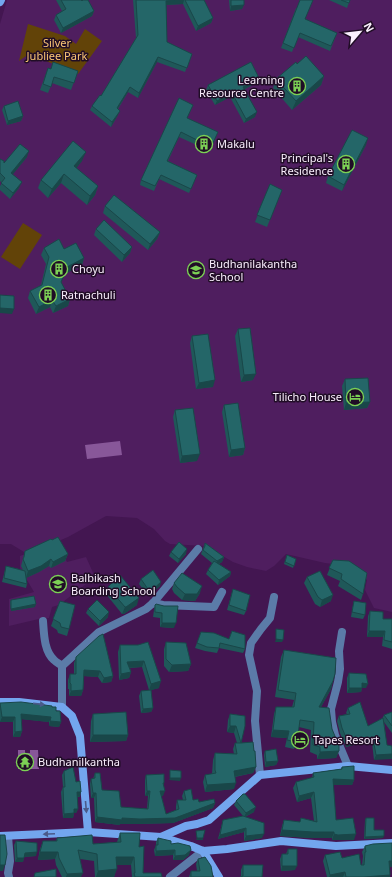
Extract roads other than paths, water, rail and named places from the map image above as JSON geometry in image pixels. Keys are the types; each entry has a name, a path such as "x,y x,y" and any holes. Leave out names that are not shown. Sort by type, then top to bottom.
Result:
{"street":[{"path":"62,707 62,666 99,632 153,603 198,550"},
{"path":"153,603 163,605 214,607 222,592"},
{"path":"260,775 256,721 257,691 249,655 251,644 260,629 270,618 274,597"},
{"path":"43,621 44,636 49,652 54,660 62,666"},
{"path":"342,632 339,651 340,669 338,682 330,709 335,736 348,766"},
{"path":"0,702 20,702 62,707 72,716 80,736 88,832"},
{"path":"161,837 186,826 209,820 260,775 348,766 392,770"},
{"path":"9,877 8,873 10,861 4,836 88,832 161,837 203,851 282,841 336,846 392,843"},
{"path":"170,877 203,851"},
{"path":"203,851 219,877"}],"place":[{"name":"Learning Resource Centre","path":"297,86"},
{"name":"Makalu","path":"204,144"},
{"name":"Principal's Residence","path":"346,164"},
{"name":"Choyu","path":"59,269"},
{"name":"Budhanilakantha School","path":"196,270"},
{"name":"Ratnachuli","path":"48,295"},
{"name":"Tilicho House","path":"355,397"},
{"name":"Balbikash Boarding School","path":"58,584"},
{"name":"Tapes Resort","path":"300,740"},
{"name":"Budhanilkantha","path":"25,762"}],"park label":[{"name":"Silver Jubliee Park","path":"57,49"}]}
